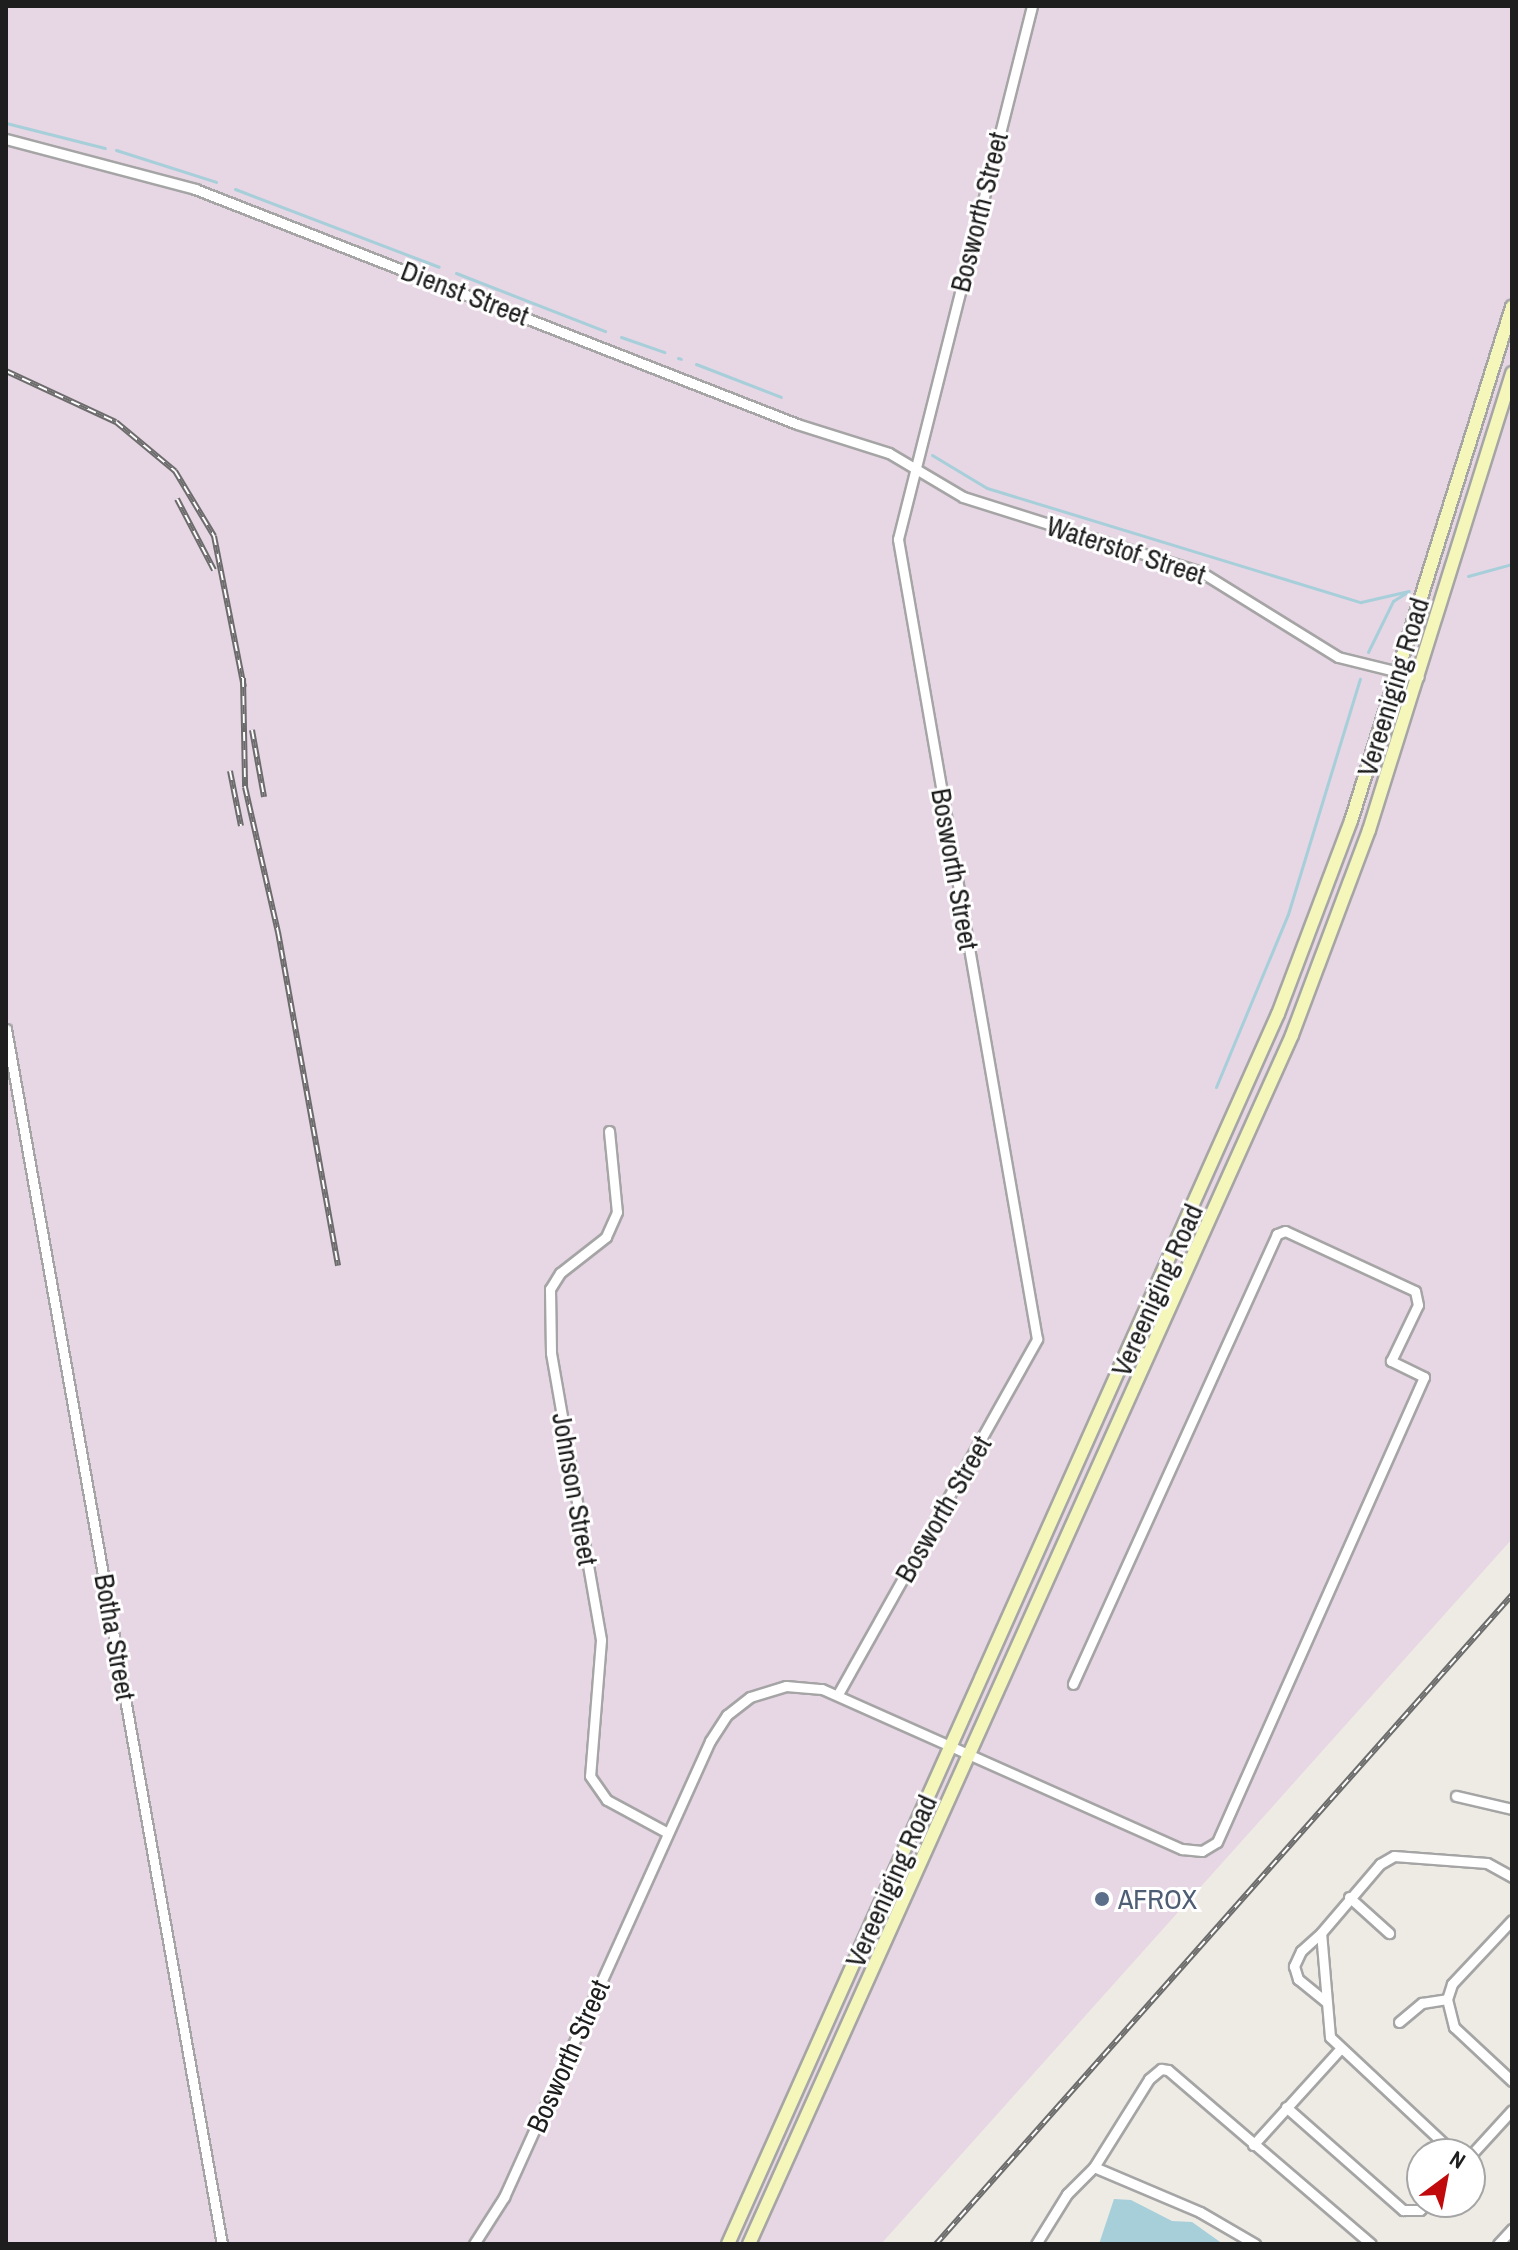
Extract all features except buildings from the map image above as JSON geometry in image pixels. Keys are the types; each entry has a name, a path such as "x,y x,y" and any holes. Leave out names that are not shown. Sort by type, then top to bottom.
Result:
{"main road":[{"name":"Vereeniging Road","path":"728,2244 1256,1068 1341,851 1512,307"},
{"name":"Vereeniging Road","path":"749,2244 1286,1049 1364,845 1512,373"}],"street":[{"name":"Bosworth Street","path":"838,1694 1033,1352 1038,1326 898,539 1032,6"},
{"name":"Dienst Street","path":"6,139 195,189 916,467"},
{"name":"Waterstof Street","path":"916,467 978,502 1201,572 1315,645 1396,673 1419,677"},
{"name":"Botha Street","path":"6,1029 222,2244"},
{"name":"Johnson Street","path":"609,1131 617,1212 606,1237 560,1273 550,1289 551,1353 601,1640 590,1776 607,1800 668,1833"},
{"name":"Bosworth Street","path":"474,2244 504,2197 710,1741 739,1704 786,1686 838,1694 1182,1849 1202,1851 1217,1842 1424,1377 1391,1361 1418,1305 1415,1291 1285,1231 1277,1234 1073,1684"},
{"path":"1456,1796 1512,1809"},
{"path":"1326,2002 1294,1972 1301,1951 1321,1933 1349,1897 1394,1856 1487,1863 1512,1877"},
{"path":"1349,1897 1389,1933"},
{"path":"1512,1920 1452,1984 1447,1999 1454,2027 1512,2081"},
{"path":"1321,1933 1327,2028 1339,2050 1437,2138"},
{"path":"1399,2022 1422,2003 1447,1999"},
{"path":"1253,2145 1339,2050"},
{"path":"1036,2244 1067,2194 1094,2167 1135,2099 1161,2069 1176,2075 1253,2145 1371,2244"},
{"path":"1286,2107 1406,2210"},
{"path":"1486,2138 1512,2110"},
{"path":"1094,2167 1200,2212 1255,2244"},
{"path":"1498,2244 1512,2229"}],"shaded area":[{"path":"6,6 1512,6 1512,1539 881,2244 6,2244"}],"water":[{"path":"1114,2199 1131,2200 1172,2221 1192,2222 1223,2244 1099,2244"}],"waterway":[{"path":"6,123 105,148"},
{"path":"116,150 216,182"},
{"path":"235,189 439,267"},
{"path":"456,273 605,331"},
{"path":"621,337 664,352"},
{"path":"696,364 781,397"},
{"path":"932,455 987,488 1361,602 1409,591"},
{"path":"1468,576 1512,564"},
{"path":"1368,652 1393,601 1406,593"},
{"path":"1216,1087 1288,914 1360,679"}],"railway":[{"path":"6,371 116,422 175,471 214,536 244,687"},
{"path":"177,499 214,570"},
{"path":"243,678 245,787 278,932 338,1266"},
{"path":"252,730 264,797"},
{"path":"230,771 241,826"},
{"path":"936,2244 1512,1595"}],"place":[{"name":"AFROX","path":"1102,1899"}]}
